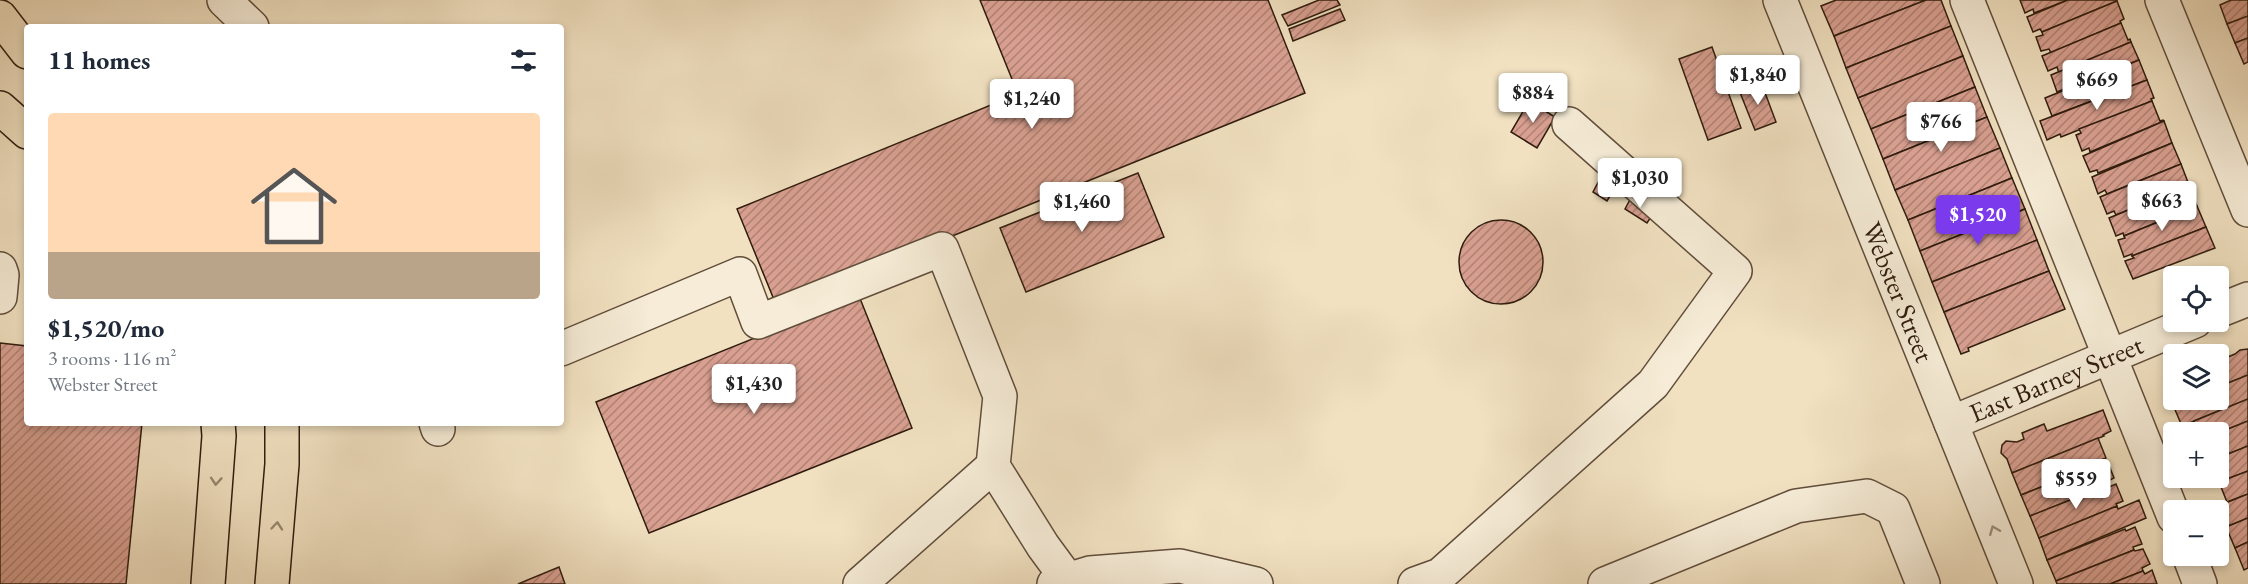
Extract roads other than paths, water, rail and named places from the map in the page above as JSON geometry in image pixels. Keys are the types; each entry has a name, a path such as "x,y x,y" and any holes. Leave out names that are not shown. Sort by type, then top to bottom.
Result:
{"main road":[{"path":"0,17 24,48"},
{"path":"0,108 24,129"},
{"path":"208,584 218,426"},
{"path":"272,584 282,464 282,426"}],"street":[{"path":"224,0 249,24"},
{"name":"Webster Street","path":"1780,0 2016,584"},
{"path":"1967,0 2167,500"},
{"path":"2162,0 2248,210"},
{"path":"1415,584 1440,575 1653,384 1735,271 1569,124"},
{"path":"564,348 740,274 758,322 942,249 1000,396 993,466 1043,546 1061,582 1090,573 1180,566 1256,584"},
{"path":"0,269 2,274 0,297"},
{"path":"2229,307 2248,299"},
{"name":"East Barney Street","path":"1951,423 2169,332"},
{"path":"860,584 993,466"},
{"path":"1605,584 1796,506 1867,496 1893,509 1923,584"},
{"path":"2193,566 2200,584"}]}
